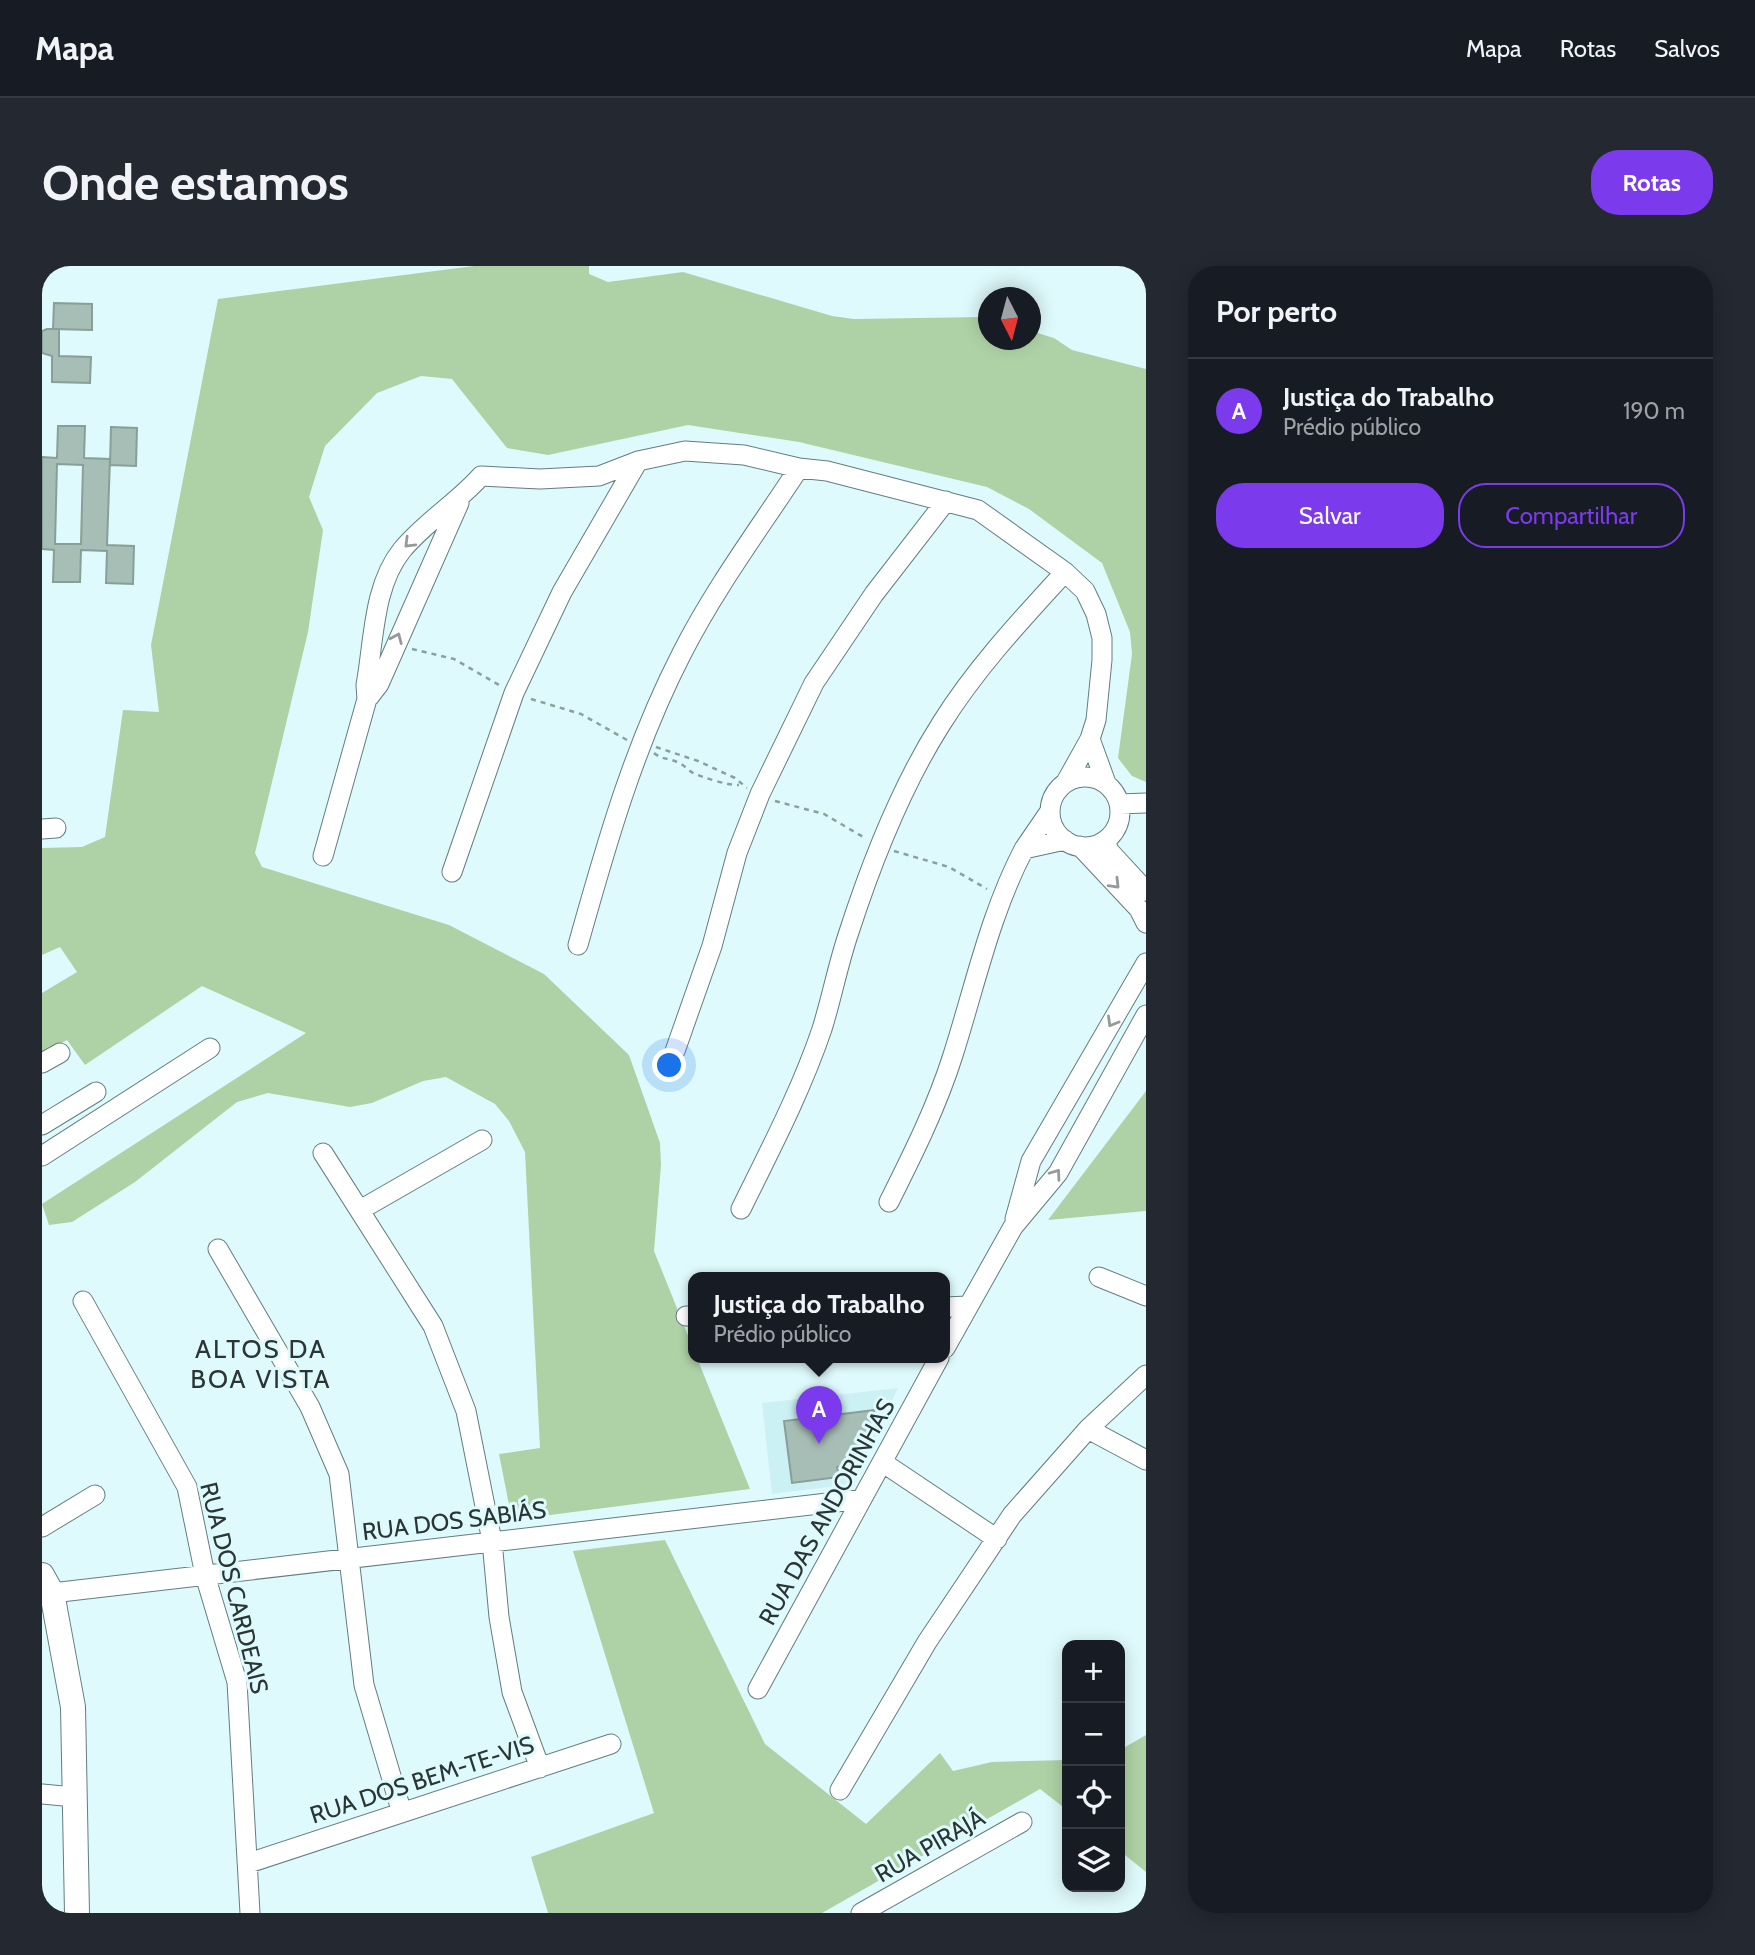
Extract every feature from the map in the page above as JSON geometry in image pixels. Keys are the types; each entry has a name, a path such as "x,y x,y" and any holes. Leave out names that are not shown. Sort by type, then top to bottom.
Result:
{"main road":[{"path":"47,1584 73,1707 77,1913"}],"street":[{"path":"323,856 367,699 366,685 381,596 390,569 412,540 461,499 481,476 540,479 599,476 638,461 685,451 744,455 799,468 827,471 978,510 1065,572 1085,591 1096,614 1102,638 1100,691 1090,739 1066,782 1055,795 1050,811 1024,849 977,967 952,1056 928,1121 889,1202"},
{"path":"452,872 514,694 562,592 638,461"},
{"path":"578,945 615,813 640,745 682,653 728,574 799,468"},
{"path":"367,699 379,684 461,499"},
{"path":"675,1051 712,946 737,853 772,770 814,684 874,594 946,501"},
{"path":"741,1209 789,1112 821,1030 849,932 881,844 904,794 940,724 988,658 1065,572"},
{"path":"1024,849 1104,841 1116,828 1119,804 1106,783 1090,739"},
{"path":"1066,782 1082,777 1106,783"},
{"path":"1119,804 1146,803"},
{"path":"1050,811 1054,827 1139,909 1146,923"},
{"path":"1104,841 1110,852 1146,891"},
{"path":"1013,1227 1031,1161 1146,963"},
{"path":"950,1339 1013,1227 1058,1172 1146,1015"},
{"path":"42,1156 210,1048"},
{"path":"42,1063 60,1053"},
{"path":"42,1125 96,1092"},
{"path":"360,1210 482,1140"},
{"path":"323,1153 433,1326 466,1411 492,1541 499,1618 512,1692 540,1768"},
{"path":"218,1250 310,1407 339,1474 364,1685 402,1813"},
{"path":"1099,1277 1146,1296"},
{"name":"RUA DOS CARDEAIS","path":"83,1301 187,1488 205,1575 237,1682 250,1913"},
{"path":"950,1307 968,1306"},
{"name":"RUA DAS ANDORINHAS","path":"758,1689 936,1363"},
{"path":"840,1790 927,1642 1012,1515 1088,1429 1146,1375"},
{"path":"1088,1429 1146,1460"},
{"path":"882,1462 997,1539"},
{"path":"42,1527 96,1495"},
{"name":"RUA DOS SABIÁS","path":"47,1584 205,1575 862,1499"},
{"name":"RUA DOS BEM-TE-VIS","path":"248,1863 611,1744"},
{"path":"42,1794 74,1797"},
{"name":"RUA PIRAJÁ","path":"861,1913 1022,1822"}],"path":[{"path":"658,746 681,756 735,778 739,785 723,785 713,777 694,773 679,762 661,759 652,748 658,746"},
{"path":"679,762 681,756"},
{"path":"713,777 716,771"}],"shaded area":[{"path":"898,1388 853,1484 772,1494 762,1403"}],"green space":[{"path":"474,266 589,266 589,274 608,282 683,272 832,316 854,319 978,317 978,350 1041,350 1041,334 1054,338 1072,350 1146,369 1146,782 1132,776 1118,758 1132,654 1130,632 1102,563 1029,509 987,487 799,442 688,425 548,455 507,448 452,379 421,376 377,393 325,446 309,497 323,530 308,632 255,853 262,867 449,925 544,974 629,1055 660,1143 661,1165 654,1251 688,1336 688,1363 699,1363 750,1489 512,1520 499,1454 540,1448 525,1152 509,1121 495,1104 446,1077 423,1081 372,1103 350,1107 268,1093 237,1102 135,1182 72,1222 49,1225 42,1204 306,1033 202,986 85,1065 67,1040 42,1054 42,993 77,972 60,947 42,955 42,848 82,847 105,837 123,710 159,712 151,645 218,299"},
{"path":"1146,1091 1146,1211 1048,1220"},
{"path":"665,1540 765,1744 866,1824 940,1753 953,1771 992,1762 1062,1760 1062,1806 1040,1789 822,1913 548,1913 531,1857 654,1813 573,1551"},
{"path":"1146,1735 1146,1872 1125,1855 1125,1747"}],"building":[{"path":"54,303 92,304 92,330 53,329"},
{"path":"59,329 59,356 91,357 90,383 52,382 52,356 42,353 42,331"},
{"path":"58,426 85,426 84,458 110,459 107,545 134,546 133,584 106,583 107,551 81,550 80,582 53,582 54,550 42,549 42,457 57,458","holes":["57,464 83,465 81,544 55,544"]},
{"path":"111,427 137,428 136,466 110,465"},
{"path":"875,1410 856,1465 837,1467 839,1477 792,1483 784,1421"}],"place":[{"name":"Justiça do Trabalho","path":"819,1444"}],"district":[{"name":"ALTOS DA BOA VISTA","path":"261,1364"}]}
